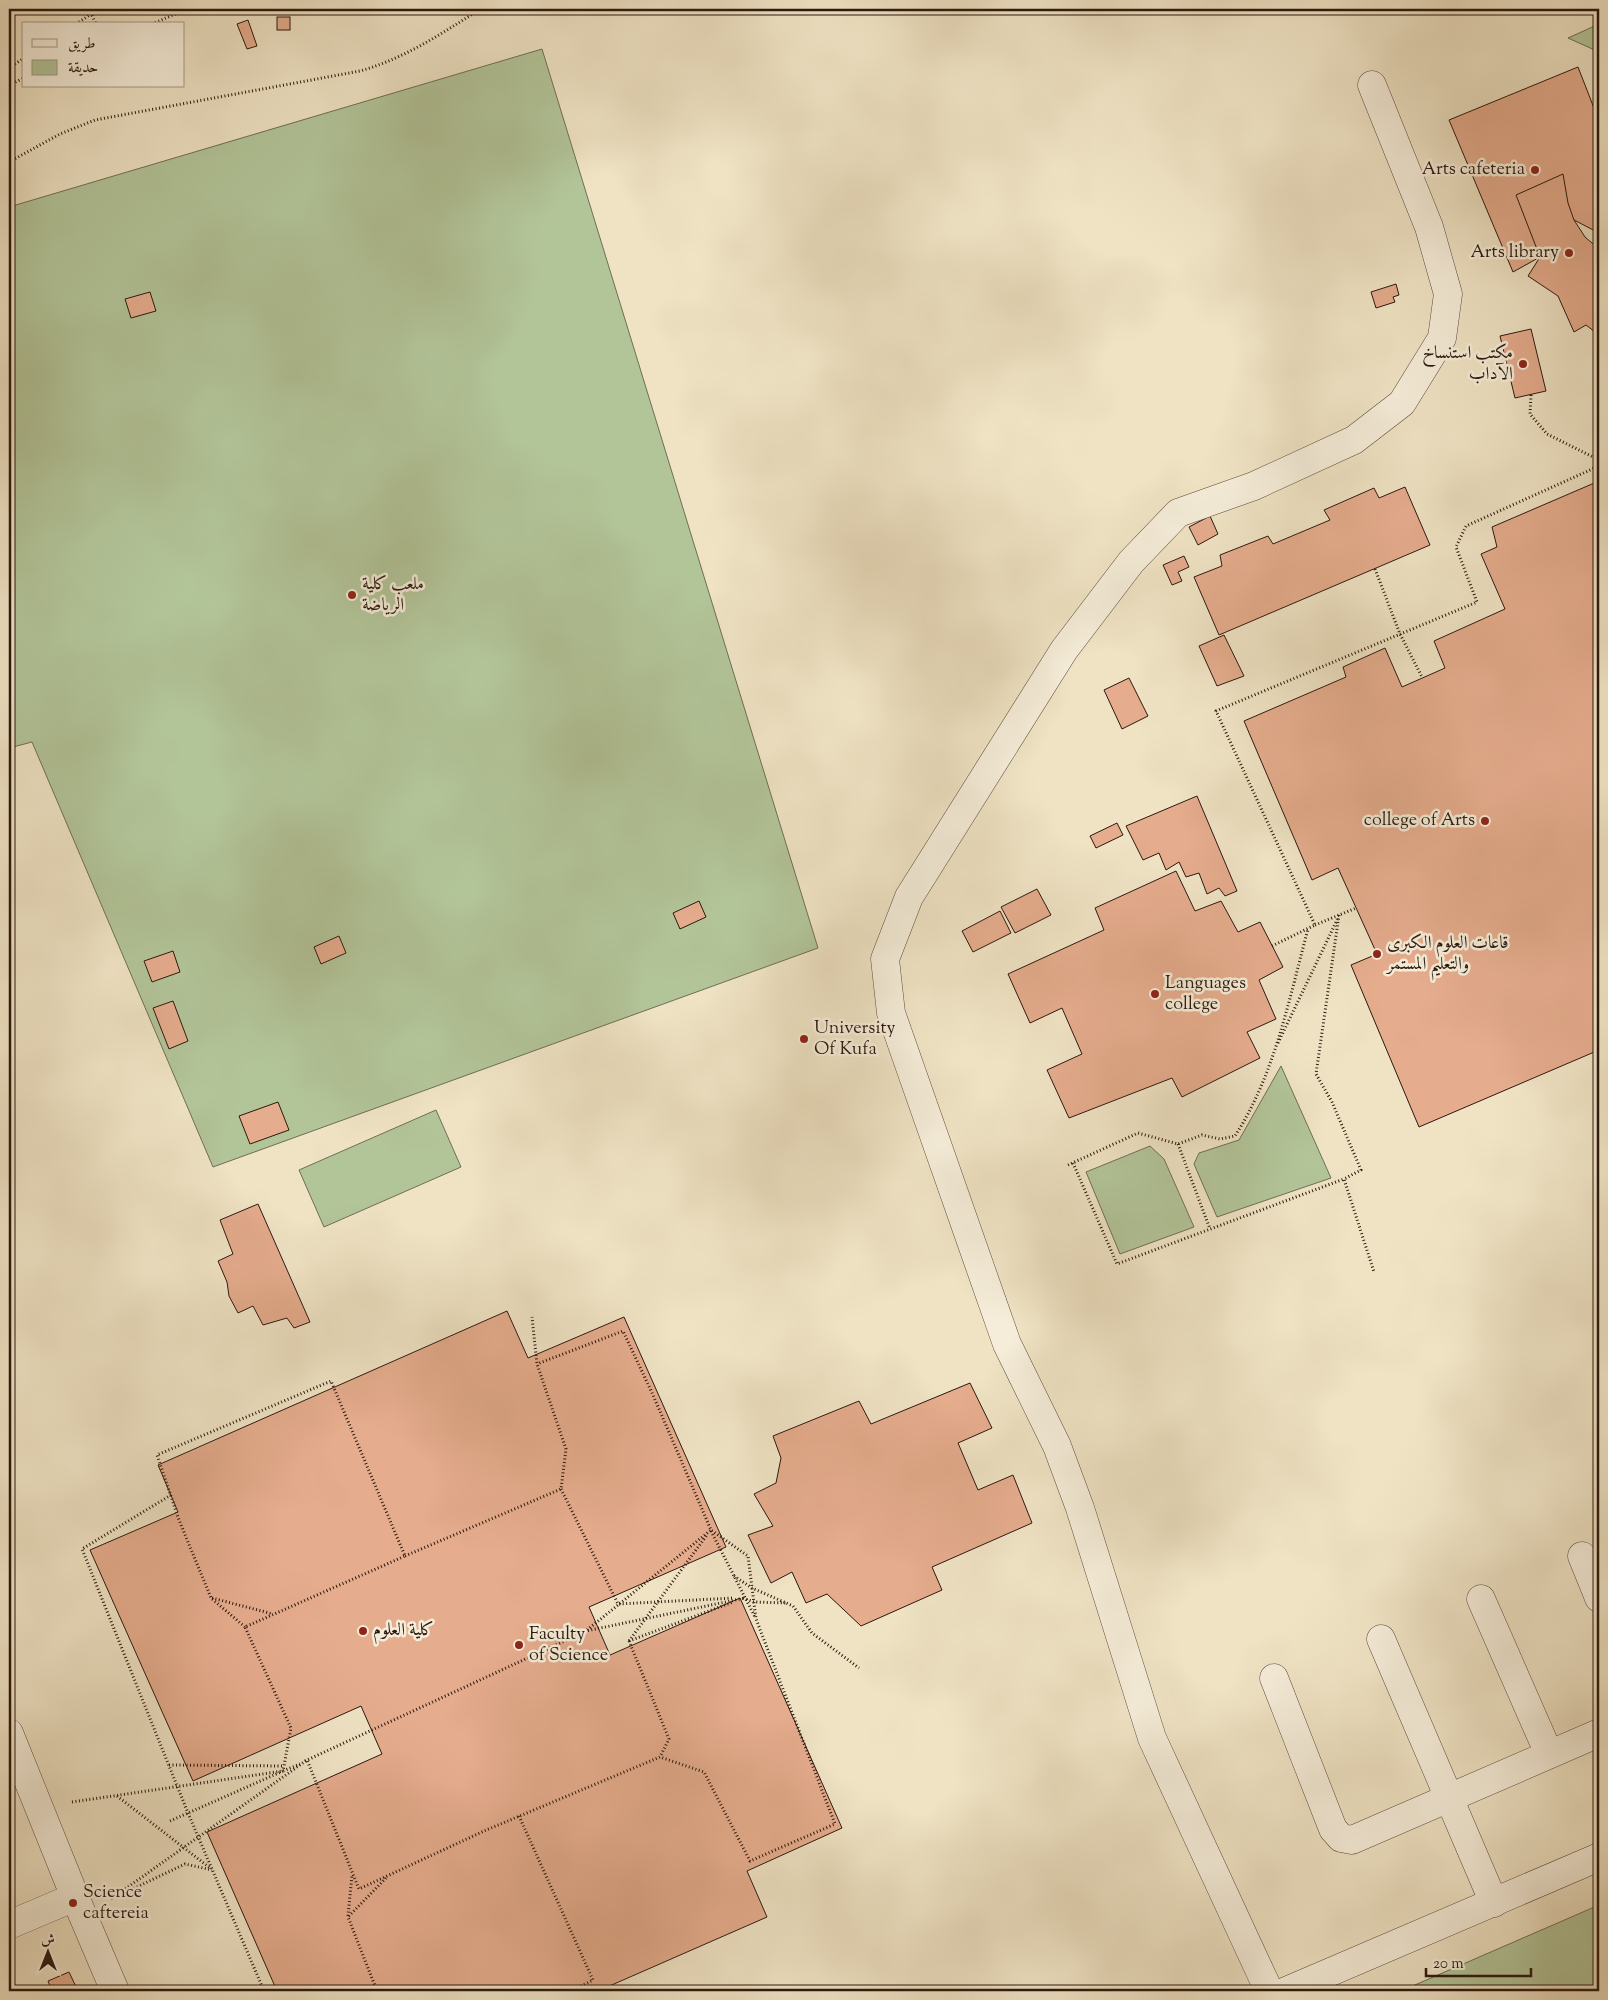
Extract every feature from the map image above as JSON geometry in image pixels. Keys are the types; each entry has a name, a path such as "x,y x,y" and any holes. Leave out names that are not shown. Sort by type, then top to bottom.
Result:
{"lane":[{"path":"1269,1991 1152,1738 1080,1508 1057,1446 1007,1344 891,1014 886,960 909,897 1064,650 1131,562 1178,513 1254,486 1354,440 1402,403 1442,338 1448,294 1429,226 1372,85"},
{"path":"1582,1556 1599,1598"},
{"path":"1481,1599 1549,1754"},
{"path":"1381,1639 1494,1903"},
{"path":"1274,1678 1333,1829 1341,1838 1352,1840 1599,1733"},
{"path":"9,1733 75,1897 116,1991"},
{"path":"1286,1991 1599,1857"},
{"path":"9,1925 75,1897"}],"path":[{"path":"90,9 95,22"},
{"path":"79,22 98,9"},
{"path":"157,22 187,9"},
{"path":"9,162 60,134 95,120 360,72 387,63 416,49 481,9"},
{"path":"9,68 22,59"},
{"path":"9,85 22,79"},
{"path":"1531,395 1530,414 1547,434 1599,460"},
{"path":"1315,925 1216,712 1477,602 1456,546 1466,526 1599,466"},
{"path":"1375,569 1400,634 1422,677"},
{"path":"1272,946 1308,928 1356,908"},
{"path":"1068,1165 1138,1133 1178,1144 1202,1135 1220,1139 1235,1136 1256,1097 1275,1051 1339,915"},
{"path":"1074,1163 1116,1264 1344,1179 1361,1170 1332,1102 1316,1074 1339,915"},
{"path":"1275,1051 1308,928"},
{"path":"1178,1144 1210,1230"},
{"path":"1344,1179 1374,1272"},
{"path":"532,1317 537,1364 566,1449 561,1489 618,1604"},
{"path":"537,1364 623,1330 711,1530 756,1619 836,1824 750,1861 704,1772 660,1757"},
{"path":"283,1771 291,1728 245,1627 211,1598 157,1455 331,1381 405,1556"},
{"path":"245,1627 561,1489"},
{"path":"171,1496 82,1549 188,1812 264,1991"},
{"path":"711,1530 748,1556 756,1619"},
{"path":"629,1641 711,1530"},
{"path":"586,1631 711,1530"},
{"path":"734,1576 752,1588 793,1606 812,1632 859,1668"},
{"path":"211,1598 274,1614"},
{"path":"618,1604 745,1598 754,1602 787,1604"},
{"path":"170,1821 586,1631 745,1598"},
{"path":"629,1641 745,1598"},
{"path":"307,1760 359,1889 519,1816 660,1757 669,1739 629,1641"},
{"path":"111,1899 307,1760"},
{"path":"169,1765 284,1766"},
{"path":"70,1803 283,1771"},
{"path":"117,1796 213,1870"},
{"path":"519,1816 593,1980 571,1991"},
{"path":"111,1899 185,1864 213,1870"},
{"path":"353,1872 348,1916 378,1991"},
{"path":"348,1916 389,1875"},
{"path":"111,1899 115,1908"}],"green space":[{"path":"1599,24 1599,52 1568,38"},
{"path":"542,49 818,948 213,1167 32,742 9,748 9,207"},
{"path":"1281,1066 1331,1178 1217,1217 1194,1164 1199,1153 1239,1140"},
{"path":"436,1110 461,1167 324,1227 299,1170"},
{"path":"1150,1146 1164,1159 1194,1227 1120,1254 1086,1172"},
{"path":"1599,1905 1599,1991 1401,1991"}],"building":[{"path":"277,17 290,17 290,30 277,30"},
{"path":"248,20 257,46 247,49 237,24"},
{"name":"Arts cafeteria","path":"1578,67 1599,121 1599,233 1574,220 1540,257 1513,272 1449,120"},
{"name":"Arts library","path":"1563,174 1568,203 1574,220 1585,237 1599,249 1599,335 1586,325 1574,332 1558,296 1528,276 1540,257 1516,195"},
{"path":"1396,284 1399,295 1393,297 1395,302 1376,308 1371,292"},
{"path":"150,292 156,311 131,318 125,299"},
{"name":"مكتب استنساخ الآداب","path":"1531,329 1546,391 1515,398 1500,336"},
{"name":"college of Arts","path":"1599,481 1599,1050 1419,1127 1351,965 1377,954 1338,868 1312,880 1244,721 1346,677 1343,667 1385,648 1402,687 1445,668 1434,641 1505,609 1481,554 1497,547 1492,527"},
{"path":"1405,487 1430,545 1219,635 1194,577 1222,566 1220,555 1268,536 1273,544 1330,520 1324,510 1374,488 1379,498"},
{"path":"1210,516 1218,534 1198,545 1189,527"},
{"path":"1184,556 1189,567 1178,572 1182,581 1172,585 1163,565"},
{"path":"1224,635 1244,676 1217,686 1199,646"},
{"path":"1129,678 1148,716 1122,729 1104,690"},
{"path":"1197,796 1237,891 1225,896 1219,888 1207,894 1199,873 1186,877 1179,862 1166,870 1159,853 1143,860 1126,826"},
{"path":"1117,823 1123,835 1096,848 1090,836"},
{"name":"Languages college","path":"1176,871 1195,911 1221,901 1238,932 1260,922 1283,967 1259,980 1276,1019 1247,1032 1260,1058 1182,1097 1172,1078 1069,1118 1047,1070 1082,1054 1062,1008 1030,1023 1008,974 1104,930 1095,908"},
{"path":"1037,889 1051,915 1015,933 1001,907"},
{"path":"699,901 706,917 680,929 673,913"},
{"path":"1000,911 1011,933 973,952 962,931"},
{"path":"339,936 346,953 321,964 314,947"},
{"path":"173,951 180,972 152,982 144,961"},
{"path":"173,1001 188,1041 169,1049 153,1008"},
{"path":"278,1102 289,1130 250,1144 239,1116"},
{"path":"258,1204 310,1322 294,1328 287,1318 263,1325 253,1306 238,1313 229,1296 227,1282 218,1261 233,1254 220,1220"},
{"name":"كلية العلوم","path":"507,1311 528,1358 624,1317 726,1547 589,1607 610,1655 740,1598 842,1828 747,1871 767,1917 598,1991 277,1991 207,1832 382,1754 361,1706 193,1781 90,1550 178,1512 158,1465"},
{"path":"970,1383 992,1428 958,1443 978,1490 1013,1475 1032,1523 932,1567 942,1590 861,1626 827,1594 806,1603 792,1572 771,1583 748,1535 773,1526 754,1494 776,1483 781,1458 773,1436 859,1401 871,1424"},
{"path":"69,1972 78,1991 52,1991 48,1981"}],"place":[{"name":"Arts cafeteria","path":"1535,170"},
{"name":"Arts library","path":"1569,253"},
{"name":"مكتب استنساخ الآداب","path":"1523,364"},
{"name":"ملعب كلية الرياضة","path":"352,595"},
{"name":"college of Arts","path":"1485,821"},
{"name":"قاعات العلوم الكبرى والتعليم المستمر","path":"1377,954"},
{"name":"Languages college","path":"1155,994"},
{"name":"University Of Kufa","path":"804,1039"},
{"name":"كلية العلوم","path":"363,1631"},
{"name":"Faculty of Science","path":"519,1645"},
{"name":"Science caftereia","path":"73,1903"}]}
